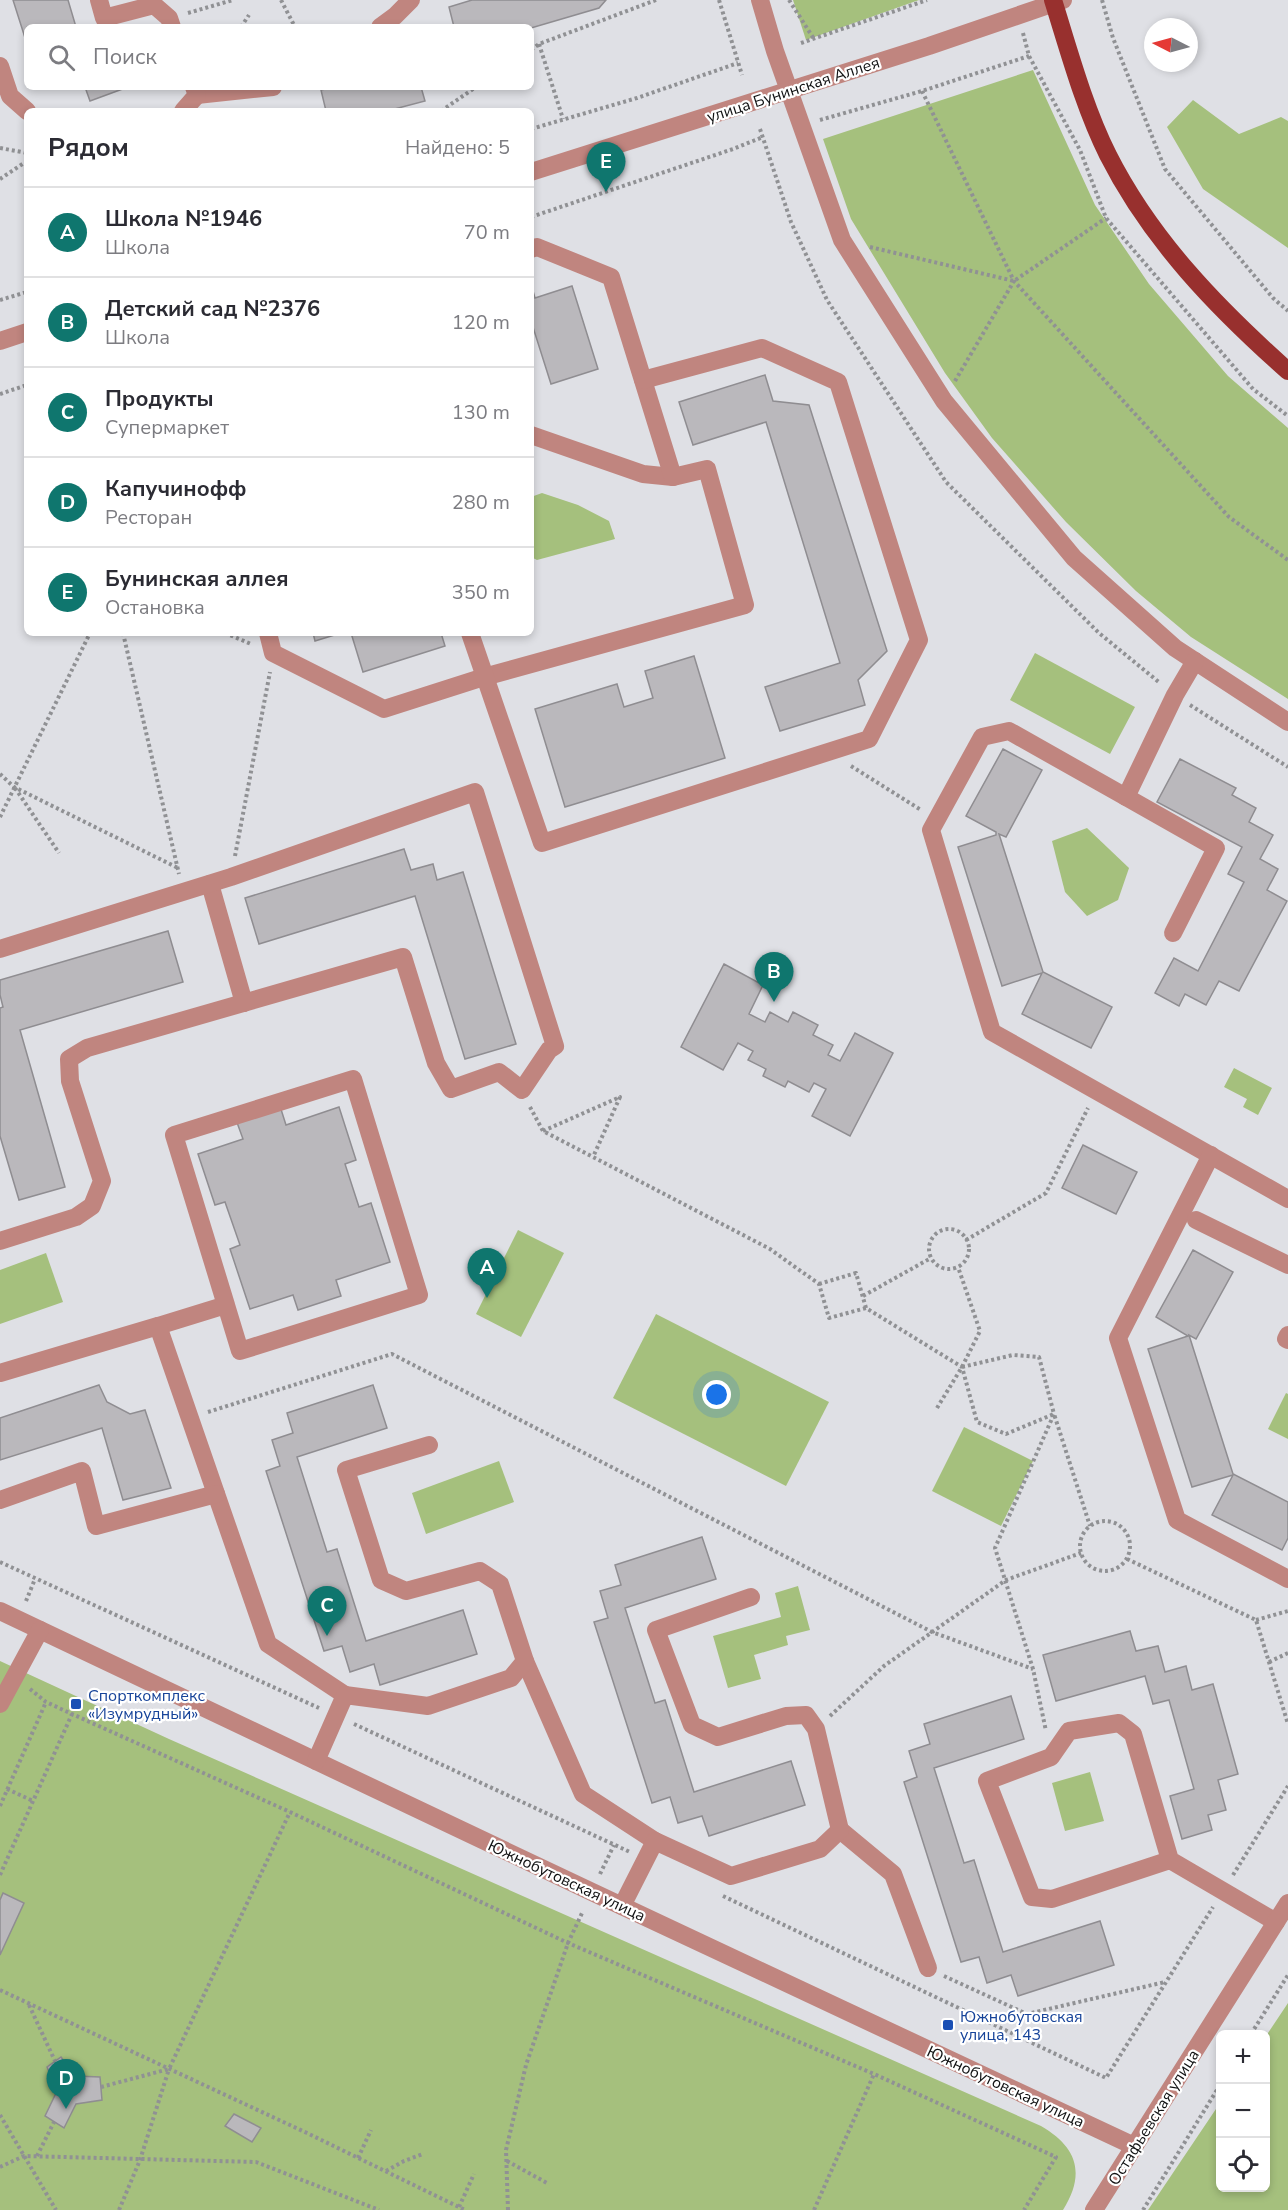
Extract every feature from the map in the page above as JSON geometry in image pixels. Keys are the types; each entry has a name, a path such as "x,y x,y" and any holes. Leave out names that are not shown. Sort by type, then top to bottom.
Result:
{"main road":[{"path":"1057,1 1094,123 1107,153 1138,207 1161,239 1206,293 1288,371"}],"street":[{"path":"99,0 104,18 154,5 171,23"},
{"path":"384,24 411,0"},
{"path":"760,0 775,51 842,240 944,400 1074,558 1175,648 1288,722"},
{"name":"улица Бунинская Аллея","path":"534,171 929,46 1057,1"},
{"path":"0,66 10,96 24,108"},
{"path":"185,108 195,91 214,90"},
{"path":"534,248 537,247 611,277 672,477"},
{"path":"0,341 24,333"},
{"path":"471,636 542,843 869,739 919,640 838,382 762,348 643,380"},
{"path":"269,636 273,653 384,709 484,677 745,606 707,469 672,477 643,474 534,436"},
{"path":"1126,797 1175,695 1195,661"},
{"path":"1173,933 1216,848 1009,731 982,737 931,830 992,1032 1288,1199"},
{"path":"0,949 231,878 476,792 555,1046 549,1050 522,1090 500,1072 451,1089 436,1063 403,957 87,1048 69,1059 70,1081 102,1182 92,1206 76,1217 0,1241"},
{"path":"210,884 244,1003"},
{"path":"353,1079 420,1295 240,1351 226,1305 174,1134 353,1079"},
{"path":"1211,1155 1118,1338 1177,1520 1288,1579"},
{"path":"1196,1220 1288,1265"},
{"path":"0,1373 226,1305"},
{"path":"158,1326 268,1644 345,1695 428,1706 511,1678 525,1661"},
{"path":"1288,1335 1286,1339 1288,1340"},
{"path":"429,1445 346,1470 381,1580 406,1592 480,1572 500,1584 525,1661 583,1794 655,1841 731,1876 820,1849 840,1830"},
{"path":"0,1500 82,1471 96,1526 216,1494"},
{"path":"751,1597 656,1630 692,1725 718,1737 786,1716 806,1715 816,1729 840,1830 893,1874 928,1968"},
{"name":"Южнобутовская улица","path":"0,1611 1134,2146"},
{"path":"0,1704 40,1630"},
{"path":"316,1761 345,1695"},
{"path":"1170,1860 1052,1899 1032,1897 987,1781 1051,1757 1069,1731 1119,1723 1132,1734 1170,1860 1276,1922"},
{"path":"622,1906 655,1841"},
{"name":"Остафьевская улица","path":"1094,2210 1288,1903"}],"path":[{"path":"171,23 233,0"},
{"path":"281,0 293,24"},
{"path":"534,48 656,0"},
{"path":"718,0 742,75"},
{"path":"789,0 814,39"},
{"path":"801,43 927,0"},
{"path":"1101,0 1113,38 1165,169 1274,298 1288,311"},
{"path":"243,24 249,15"},
{"path":"540,44 563,118"},
{"path":"816,121 922,91 1029,56 1080,150 1106,218 1253,389 1288,416"},
{"path":"534,128 637,98 738,63"},
{"path":"445,108 472,90"},
{"path":"922,91 1014,281 1228,517 1288,560"},
{"path":"534,216 733,149 763,137 760,129"},
{"path":"0,148 24,152"},
{"path":"0,179 24,163"},
{"path":"944,400 1014,281 1106,218"},
{"path":"842,240 1014,281"},
{"path":"0,300 24,293"},
{"path":"0,394 24,386"},
{"path":"0,817 89,636"},
{"path":"124,636 183,892"},
{"path":"231,878 273,653"},
{"path":"829,752 937,820"},
{"path":"0,774 14,787 59,853"},
{"path":"14,787 178,868"},
{"path":"522,1090 543,1131 770,1249 819,1284 829,1318 866,1308"},
{"path":"966,1240 1046,1193 1097,1091"},
{"path":"543,1131 620,1096 593,1157"},
{"path":"955,1230 966,1240 969,1248 967,1255 958,1267 943,1268 931,1258 930,1243 940,1231 955,1230"},
{"path":"863,1296 931,1258"},
{"path":"938,1408 980,1331 958,1267"},
{"path":"819,1284 856,1273 866,1308 962,1367 977,1422 1006,1434 1054,1414"},
{"path":"190,1418 392,1354 932,1632 1033,1669"},
{"path":"962,1367 1013,1355 1039,1357 1054,1414 1090,1526"},
{"path":"1051,1757 1033,1669 996,1548 1054,1414"},
{"path":"1108,1521 1118,1524 1130,1540 1127,1559 1112,1571 1102,1572 1085,1562 1080,1543 1083,1534 1090,1526 1108,1521"},
{"path":"816,1729 884,1666 1006,1580 1081,1553"},
{"path":"1127,1559 1256,1620 1288,1611"},
{"path":"0,1562 646,1859"},
{"path":"1256,1620 1288,1724"},
{"path":"1269,1662 1288,1653"},
{"path":"14,1676 46,1702 290,1812 568,1943 874,2074 1056,2157 1024,2210"},
{"path":"0,1806 46,1702"},
{"path":"0,1875 72,1714"},
{"path":"721,1895 1106,2078 1288,1786"},
{"path":"8,1789 33,1801"},
{"path":"119,2210 140,2160 169,2069 290,1812"},
{"path":"508,2210 506,2150 526,2065 568,1943"},
{"path":"928,1968 1027,2014 1166,1982"},
{"path":"1254,2030 1288,1975"},
{"path":"0,1990 465,2210"},
{"path":"28,2003 55,2061"},
{"path":"101,2087 169,2069"},
{"path":"814,2210 874,2074"},
{"path":"1143,2210 1216,2093"},
{"path":"0,2115 56,2210"},
{"path":"37,2157 54,2122"},
{"path":"358,2158 371,2130"},
{"path":"385,2171 423,2154"},
{"path":"0,2167 24,2156 256,2162 378,2210"},
{"path":"507,2160 547,2183"},
{"path":"459,2207 474,2174"}],"green space":[{"path":"793,0 919,0 806,40"},
{"path":"1033,70 1095,205 1149,284 1228,376 1288,428 1288,699 1191,637 1136,591 1066,522 992,438 945,373 851,219 823,139"},
{"path":"1193,100 1239,134 1281,117 1288,121 1288,248 1203,189 1167,127"},
{"path":"542,493 578,505 609,521 615,539 537,560 534,558 534,496"},
{"path":"1035,653 1135,707 1110,754 1010,700"},
{"path":"1087,828 1129,868 1118,900 1087,916 1065,892 1052,841"},
{"path":"1234,1068 1272,1088 1258,1115 1243,1107 1247,1099 1224,1087"},
{"path":"518,1230 564,1253 521,1337 476,1314"},
{"path":"46,1253 63,1302 0,1324 0,1270"},
{"path":"656,1314 829,1402 786,1486 613,1398"},
{"path":"1286,1393 1288,1394 1288,1439 1268,1429"},
{"path":"964,1427 1033,1461 1001,1526 932,1491"},
{"path":"499,1461 514,1502 426,1534 412,1493"},
{"path":"798,1586 810,1630 786,1636 788,1645 754,1655 761,1679 728,1688 713,1636 781,1617 775,1593"},
{"path":"0,1661 169,1739 1041,2126 1053,2134 1070,2152 1076,2173 1070,2197 1063,2210 0,2210"},
{"path":"1090,1772 1104,1821 1065,1831 1052,1783"},
{"path":"1288,2003 1288,2210 1148,2210 1216,2109 1216,2192 1270,2192 1270,2030"}],"building":[{"path":"13,0 68,0 75,24 24,24 24,35"},
{"path":"472,0 606,0 599,8 534,27 534,24 453,24 449,7"},
{"path":"86,90 120,90 90,101"},
{"path":"321,90 422,90 425,101 398,108 325,108"},
{"path":"572,286 598,369 551,384 534,330 534,294 535,298"},
{"path":"765,375 773,401 809,405 887,651 858,680 865,705 780,731 765,687 840,663 766,422 693,445 679,402"},
{"path":"314,636 331,636 315,641"},
{"path":"352,636 442,636 445,646 363,672"},
{"path":"694,656 725,758 565,807 535,709 617,684 624,707 653,698 645,671"},
{"path":"1003,749 1042,770 1006,837 999,834 1043,972 1112,1007 1091,1048 1022,1014 1042,973 1002,986 958,847 996,835 996,832 966,816"},
{"path":"1180,759 1236,788 1232,795 1256,808 1249,822 1273,835 1260,859 1278,869 1267,890 1287,901 1239,991 1219,981 1206,1005 1185,994 1179,1006 1155,993 1174,958 1198,971 1244,882 1228,874 1242,847 1157,802"},
{"path":"404,849 411,870 433,864 437,880 463,872 516,1044 465,1059 415,896 259,944 245,898"},
{"path":"168,931 183,982 20,1030 65,1187 19,1200 0,1136 0,1008 3,1007 0,980"},
{"path":"724,964 763,985 749,1014 765,1022 770,1012 788,1022 793,1012 818,1025 813,1035 833,1045 828,1055 840,1061 855,1033 893,1053 850,1136 812,1116 826,1089 814,1083 809,1092 788,1081 785,1087 763,1076 766,1069 748,1060 753,1051 738,1043 723,1070 681,1047"},
{"path":"279,1103 286,1125 339,1107 356,1160 345,1164 359,1207 371,1203 390,1262 336,1280 341,1296 298,1310 293,1295 250,1309 230,1249 240,1245 225,1202 215,1205 198,1154 243,1139 235,1117"},
{"path":"1083,1145 1137,1172 1116,1214 1062,1188"},
{"path":"1193,1250 1233,1272 1196,1339 1189,1335 1233,1474 1288,1502 1288,1538 1282,1550 1212,1515 1233,1475 1192,1487 1148,1349 1188,1336 1156,1317"},
{"path":"99,1385 107,1402 130,1414 145,1410 171,1488 123,1500 102,1428 0,1460 0,1418"},
{"path":"373,1385 387,1428 297,1457 327,1552 337,1549 366,1641 463,1610 477,1654 380,1685 374,1664 350,1672 342,1646 324,1651 266,1471 280,1466 272,1440 293,1433 287,1413"},
{"path":"702,1537 716,1579 625,1608 655,1703 665,1700 694,1792 791,1761 805,1805 709,1836 702,1816 678,1823 670,1797 652,1803 594,1622 608,1618 600,1591 621,1585 615,1565"},
{"path":"1130,1631 1136,1651 1158,1646 1165,1672 1186,1666 1192,1690 1213,1684 1238,1774 1218,1780 1226,1810 1208,1815 1212,1830 1182,1839 1170,1796 1194,1789 1169,1700 1153,1704 1145,1676 1056,1701 1043,1655"},
{"path":"1011,1696 1024,1739 934,1768 964,1863 974,1860 1003,1952 1100,1921 1114,1965 1018,1996 1011,1975 987,1983 979,1957 961,1962 904,1782 917,1777 909,1751 930,1744 924,1724"},
{"path":"3,1893 24,1903 0,1955 0,1900"},
{"path":"61,2057 75,2076 100,2077 102,2100 76,2104 64,2128 45,2116 57,2091 47,2067"},
{"path":"234,2114 261,2128 252,2142 225,2126"}],"place":[{"name":"Бунинская аллея","path":"606,192"},
{"name":"Детский сад №2376","path":"774,1002"},
{"name":"Школа №1946","path":"487,1298"},
{"name":"Продукты","path":"327,1636"},
{"name":"Спорткомплекс «Изумрудный»","path":"76,1704"},
{"name":"Южнобутовская улица, 143","path":"948,2025"},
{"name":"Капучинофф","path":"66,2109"}]}
